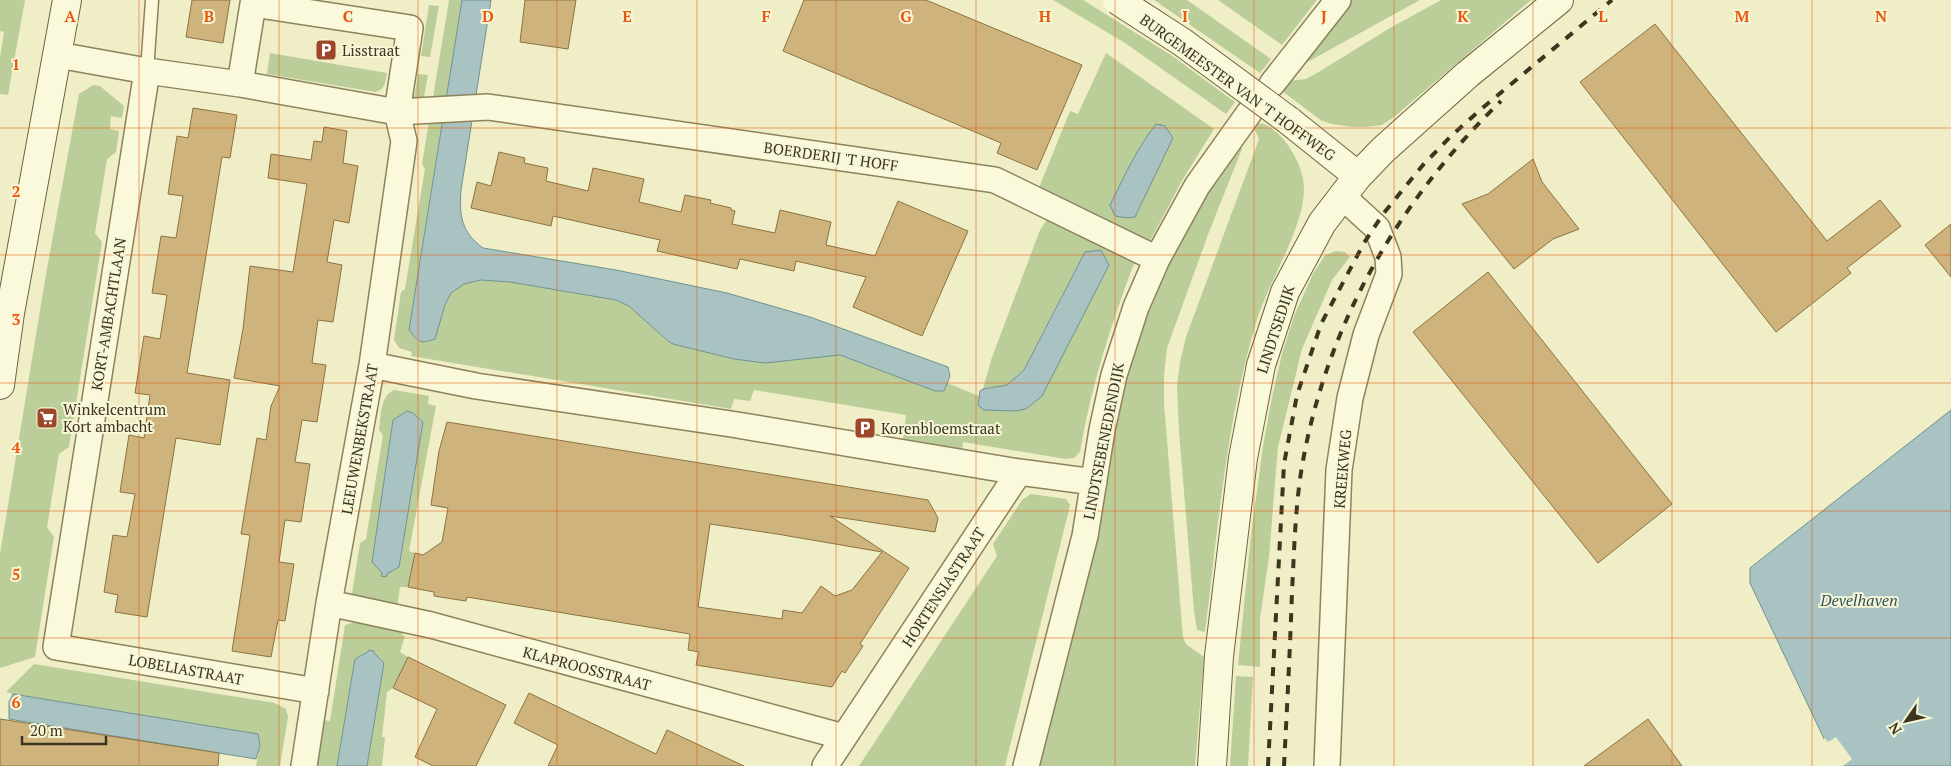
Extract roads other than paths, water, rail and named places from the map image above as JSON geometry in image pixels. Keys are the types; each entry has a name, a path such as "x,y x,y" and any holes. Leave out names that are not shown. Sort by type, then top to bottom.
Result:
{"main road":[{"path":"0,385 5,312 58,56 67,0"},
{"name":"BURGEMEESTER VAN 'T HOFFWEG","path":"1117,0 1182,42 1288,120 1350,186"},
{"name":"LINDTSEDIJK","path":"1212,766 1219,656 1243,458 1261,366 1276,313 1295,270 1322,223 1350,186 1383,150 1468,74 1559,0"}],"street":[{"path":"1272,84 1338,0"},
{"path":"58,56 240,84 397,112 410,28 253,4 240,84"},
{"name":"KORT-AMBACHTLAAN","path":"56,646 146,71"},
{"name":"BOERDERIJ 'T HOFF","path":"397,112 488,107 995,180 1157,259"},
{"name":"LEEUWENBEKSTRAAT","path":"304,766 329,603 372,365 404,141 397,112"},
{"name":"LINDTSEBENEDENDIJK","path":"1026,766 1085,536 1114,375 1136,307 1157,259 1197,186 1249,113"},
{"name":"KREEKWEG","path":"1327,766 1340,470 1350,398 1366,335 1389,274 1388,256 1377,228 1350,186"},
{"path":"372,365 476,386 732,424 1019,472 1094,482"},
{"name":"HORTENSIASTRAAT","path":"824,766 1019,472"},
{"name":"KLAPROOSSTRAAT","path":"329,603 431,625 844,737"},
{"name":"LOBELIASTRAAT","path":"56,646 316,691"}],"lane":[{"path":"146,71 152,0"}],"water":[{"path":"462,0 491,0 460,199 461,215 466,229 470,236 483,248 616,270 727,293 810,317 948,367 950,376 944,391 935,391 840,355 765,363 734,359 673,344 629,306 616,300 510,282 481,280 464,284 451,293 445,305 435,339 426,342 417,340 409,330"},
{"path":"1156,124 1165,126 1173,138 1135,217 1115,216 1110,205 1137,153"},
{"path":"1101,250 1109,265 1042,396 1026,409 1016,411 984,410 978,405 980,391 1007,385 1024,370 1085,252"},
{"name":"Develhaven","path":"1951,410 1951,766 1837,766 1750,583 1750,568"},
{"path":"407,411 413,413 423,422 399,567 387,574 386,577 381,576 382,573 372,562 393,420"},
{"path":"369,650 374,651 384,663 367,766 337,766 355,659"},
{"path":"13,694 258,734 260,746 256,759 9,719 9,702"}],"railway":[{"path":"1268,766 1284,464 1297,395 1321,324 1364,243 1383,214 1423,165 1480,110 1612,0"},
{"path":"1284,766 1298,493 1311,425 1326,372 1346,322 1369,273 1397,227 1428,182 1463,140 1501,101"}],"place":[{"name":"Lisstraat","path":"326,50"},
{"name":"Winkelcentrum Kort ambacht","path":"47,418"},
{"name":"Korenbloemstraat","path":"865,428"}]}
